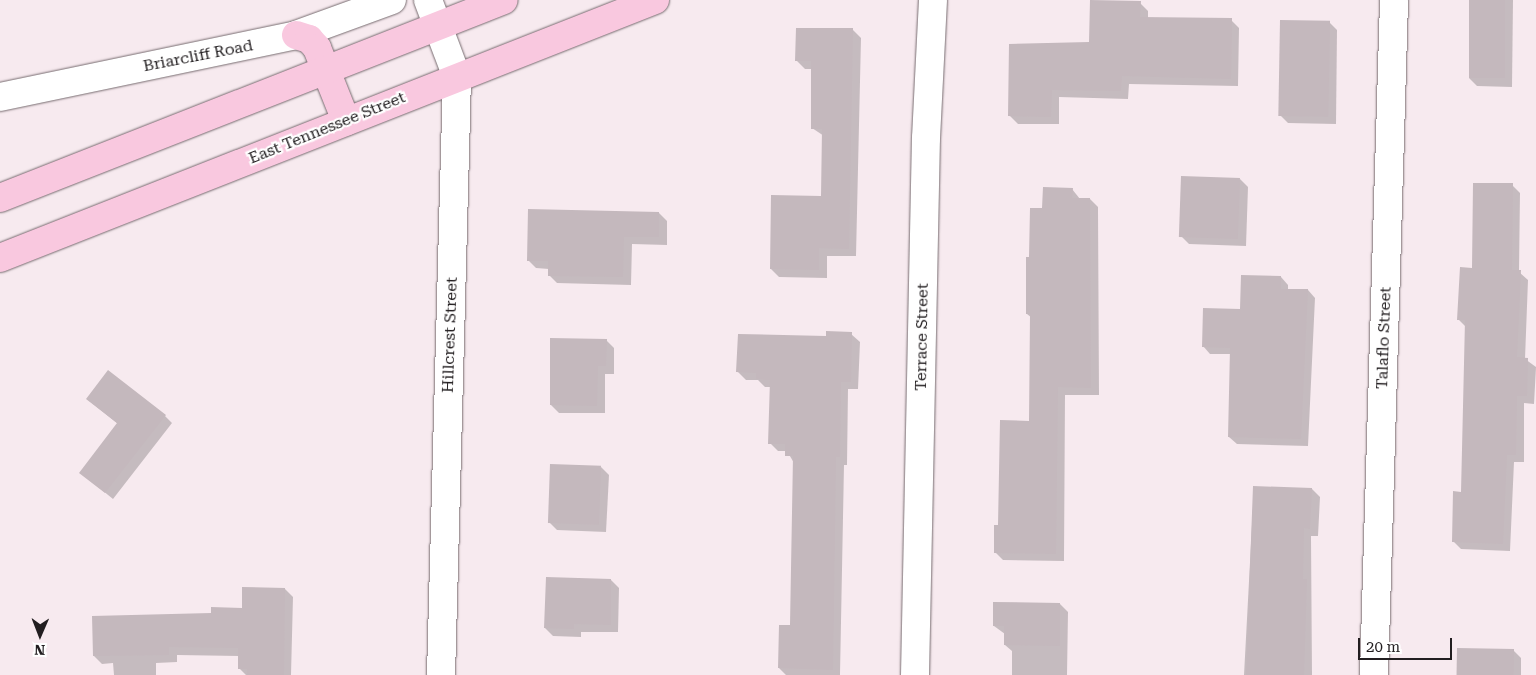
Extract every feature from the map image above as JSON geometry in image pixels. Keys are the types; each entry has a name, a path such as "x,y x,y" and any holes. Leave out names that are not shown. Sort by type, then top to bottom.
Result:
{"main road":[{"path":"0,198 504,0"},
{"name":"East Tennessee Street","path":"0,258 346,120 655,0"},
{"path":"296,35 313,42 346,120"}],"street":[{"name":"Briarcliff Road","path":"0,97 296,35 392,0"},
{"name":"Hillcrest Street","path":"428,0 457,77 441,675"},
{"name":"Terrace Street","path":"915,675 926,118 932,0"},
{"name":"Talaflo Street","path":"1374,675 1394,0"}],"building":[{"path":"1090,0 1141,1 1140,17 1232,18 1231,79 1122,76 1121,91 1052,90 1051,117 1008,116 1009,44 1089,42"},
{"path":"1469,0 1505,0 1505,78 1469,78"},
{"path":"1280,20 1330,21 1328,117 1278,116"},
{"path":"796,28 853,28 849,249 819,248 819,270 770,269 771,195 821,196 822,129 811,129 811,61 795,61"},
{"path":"1181,176 1240,178 1238,239 1179,237"},
{"path":"1473,183 1513,183 1512,270 1521,270 1517,357 1528,358 1527,396 1517,396 1516,455 1507,455 1503,544 1452,542 1453,491 1461,492 1465,320 1457,320 1460,267 1472,268"},
{"path":"1043,187 1073,188 1072,198 1090,198 1091,388 1058,387 1056,554 994,553 994,525 998,525 1000,420 1029,421 1030,314 1026,314 1026,257 1029,257 1030,208 1042,208"},
{"path":"528,209 659,212 659,237 624,237 623,277 548,276 548,261 527,261"},
{"path":"1241,275 1281,276 1281,289 1308,289 1301,439 1228,437 1230,348 1202,347 1203,308 1240,309"},
{"path":"826,331 852,332 851,382 841,382 840,457 836,457 833,670 778,668 779,625 790,625 793,456 785,456 785,444 768,444 770,380 756,379 756,373 736,372 738,334 826,336"},
{"path":"550,338 607,339 606,366 598,366 597,406 550,405"},
{"path":"108,370 166,415 105,493 79,473 117,423 86,399"},
{"path":"550,464 601,466 599,525 548,523"},
{"path":"1253,486 1312,488 1310,529 1304,528 1303,579 1307,579 1304,675 1246,675"},
{"path":"546,577 611,579 611,625 574,624 574,629 544,628"},
{"path":"242,587 285,588 284,675 247,675 247,669 238,669 238,648 169,647 169,655 93,656 92,616 211,613 211,607 242,608"},
{"path":"993,602 1060,603 1060,646 1004,645 1004,626 993,626"},
{"path":"1457,648 1514,649 1514,675 1457,675"}]}
